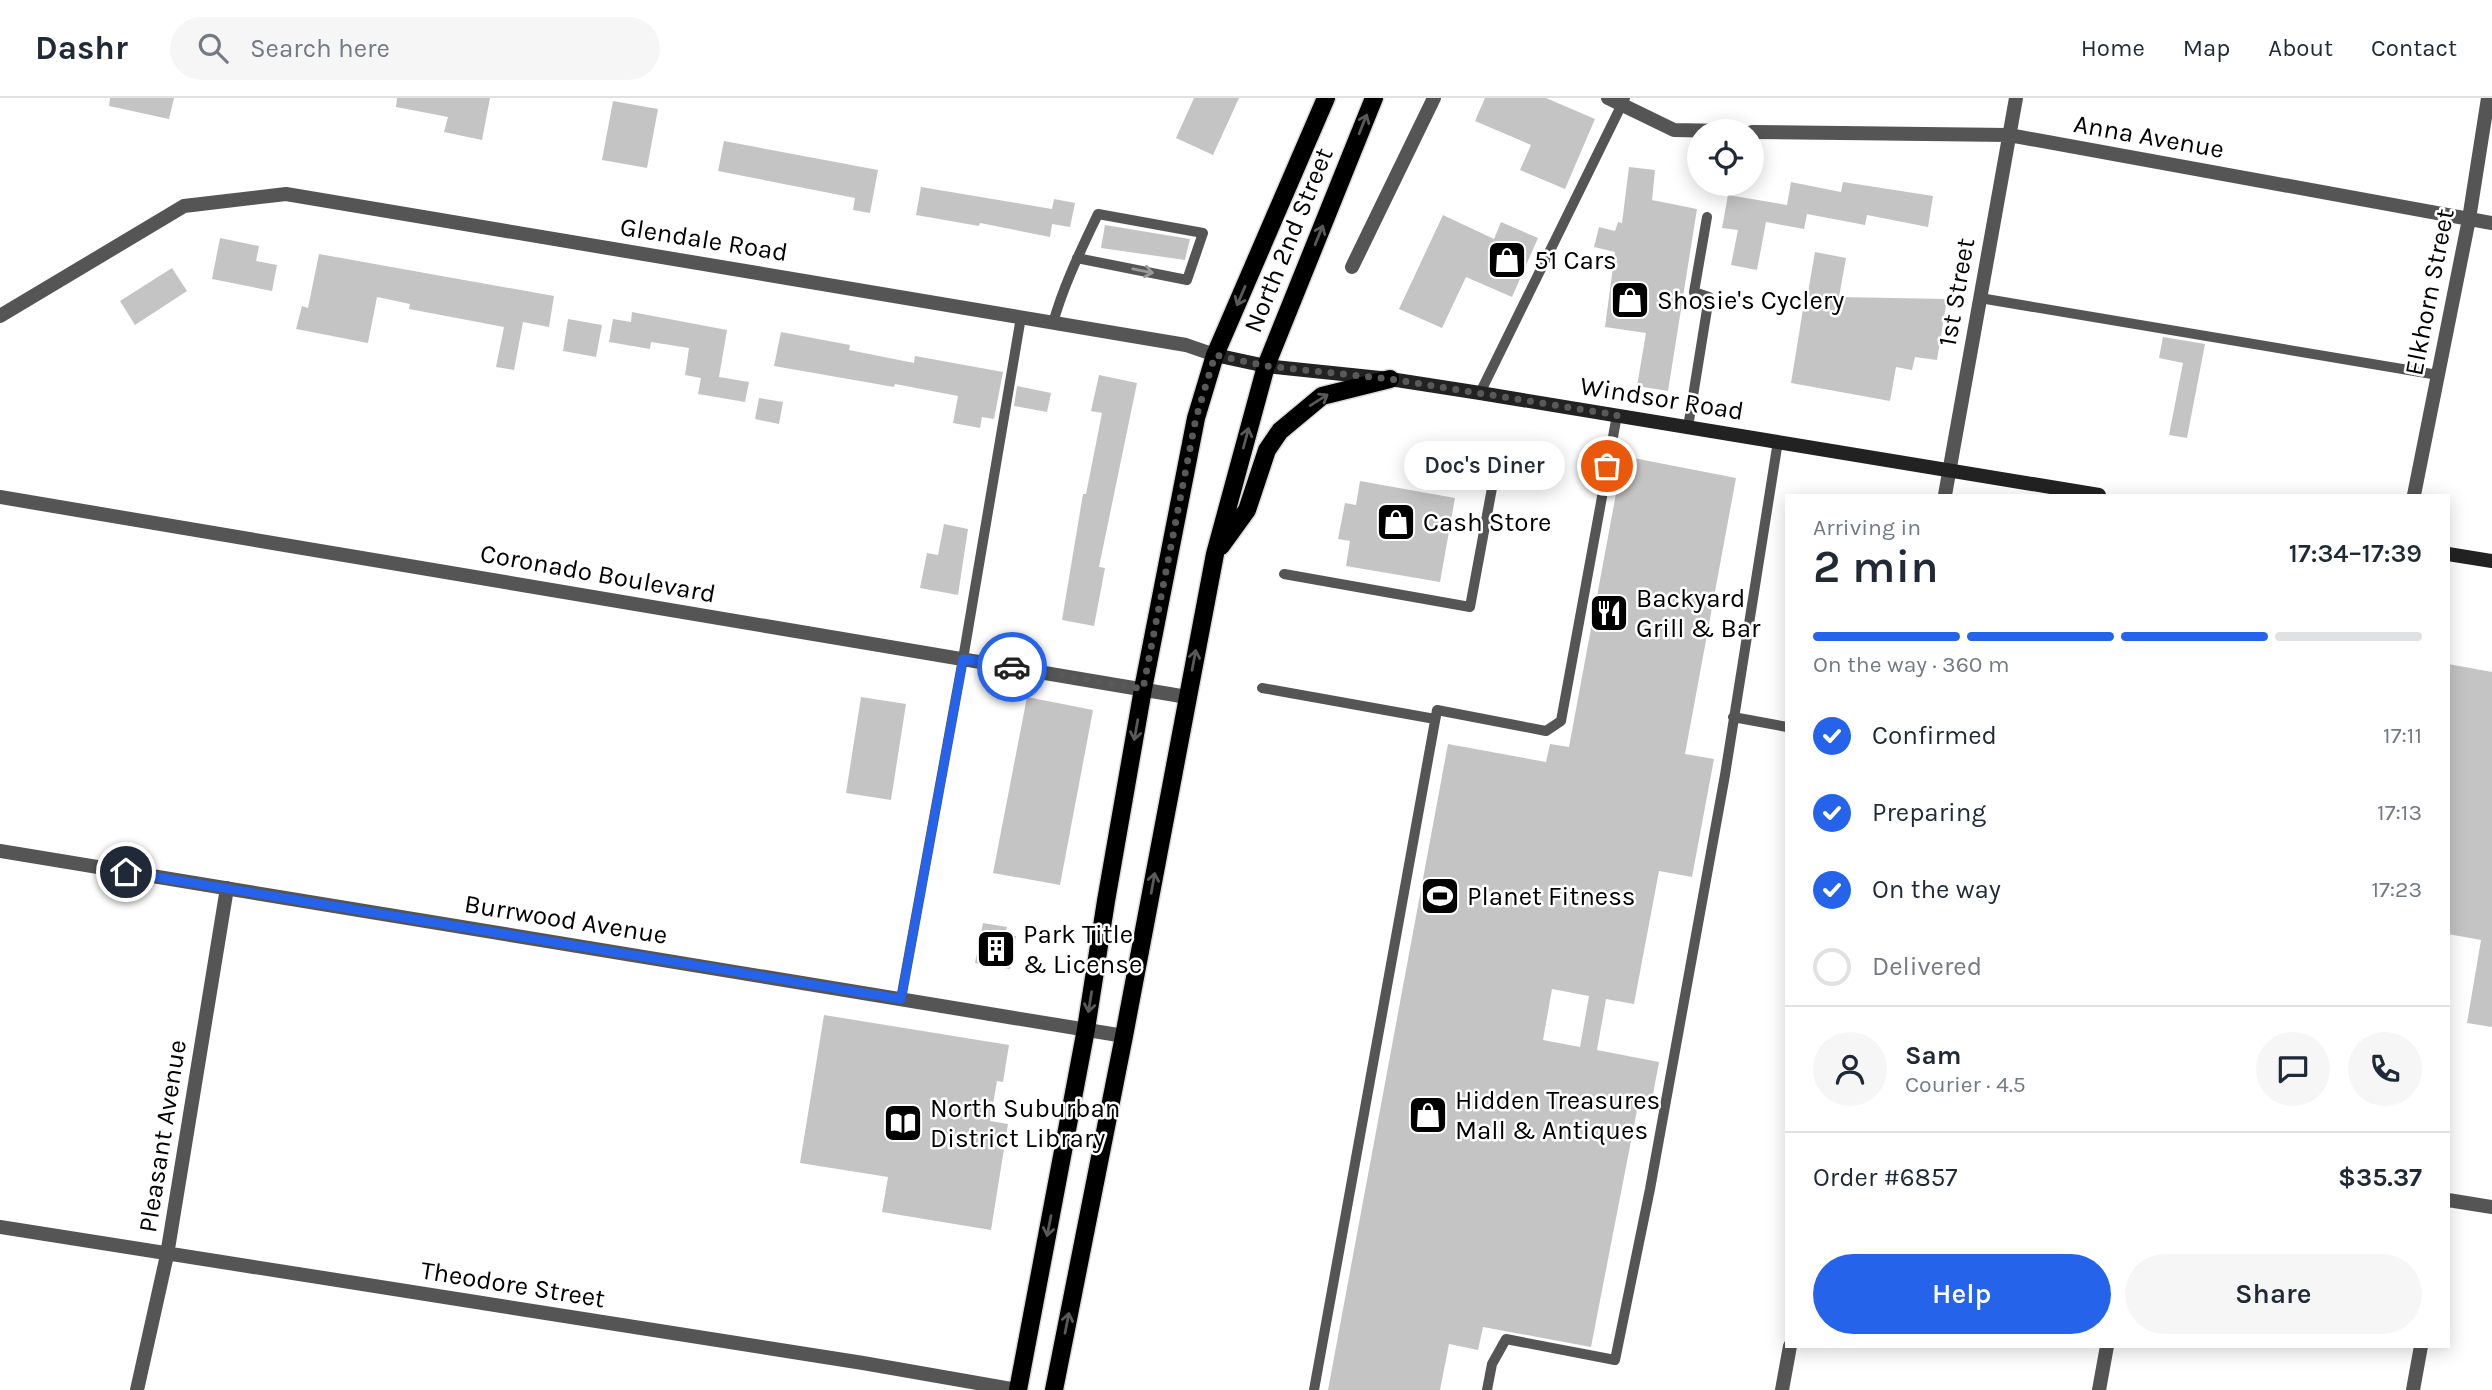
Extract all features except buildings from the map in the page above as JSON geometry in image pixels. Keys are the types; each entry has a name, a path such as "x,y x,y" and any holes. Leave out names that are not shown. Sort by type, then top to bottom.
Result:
{"main road":[{"name":"North 2nd Street","path":"1018,1390 1086,1029 1143,689 1196,418 1215,355 1326,98"},
{"name":"North 2nd Street","path":"1054,1390 1215,554 1266,366 1374,98"},
{"path":"1215,554 1247,510 1267,450 1280,432 1322,396 1390,379"}],"street":[{"path":"1352,267 1434,98"},
{"path":"1608,98 1623,101 1674,131 1687,131"},
{"name":"1st Street","path":"1945,494 2016,98"},
{"name":"Elkhorn Street","path":"2414,494 2469,219 2488,98"},
{"name":"Anna Avenue","path":"1764,132 2009,135 2492,223"},
{"name":"Glendale Road","path":"0,316 184,206 286,194 1186,345 1215,355"},
{"name":"Windsor Road","path":"1215,355 1266,366 1390,379 1480,393 2093,494"},
{"name":"Coronado Boulevard","path":"0,497 1187,697"},
{"path":"2450,554 2492,561"},
{"name":"Burrwood Avenue","path":"0,851 1124,1035"},
{"name":"Pleasant Avenue","path":"137,1390 167,1255 227,888"},
{"path":"2450,1200 2492,1207"},
{"name":"Theodore Street","path":"0,1227 863,1363 1018,1390"},
{"path":"1782,1390 1790,1348"},
{"path":"2099,1390 2107,1348"},
{"path":"2413,1390 2421,1348"}],"lane":[{"path":"1480,393 1623,101"},
{"path":"1053,323 1062,289 1076,258 1098,214 1203,233 1187,280 1076,258"},
{"path":"1688,427 1709,297 1693,292 1707,217"},
{"path":"1980,298 2438,375"},
{"path":"901,999 963,659 1021,317"},
{"path":"1314,1390 1437,710 1546,731 1561,722 1617,415"},
{"path":"1486,1390 1492,1364 1506,1339 1615,1360 1650,1189 1733,717 1777,441"},
{"path":"1284,574 1471,607 1497,461"},
{"path":"1262,688 1435,719"},
{"path":"1733,717 1785,727"}],"way so far":[{"path":"1012,667 1143,689 1196,418 1215,355 1266,366 1390,379 1617,415 1607,466"}],"place":[{"name":"51 Cars","path":"1507,260"},
{"name":"Shosie's Cyclery","path":"1630,300"},
{"name":"Doc's Diner","path":"1607,466"},
{"name":"Cash Store","path":"1396,522"},
{"name":"Backyard Grill & Bar","path":"1609,613"},
{"name":"Planet Fitness","path":"1440,896"},
{"name":"Park Title & License","path":"996,949"},
{"name":"Hidden Treasures Mall & Antiques","path":"1428,1115"},
{"name":"North Suburban District Library","path":"903,1123"}],"route":[{"path":"126,872 901,999 963,659 1012,667"}]}
